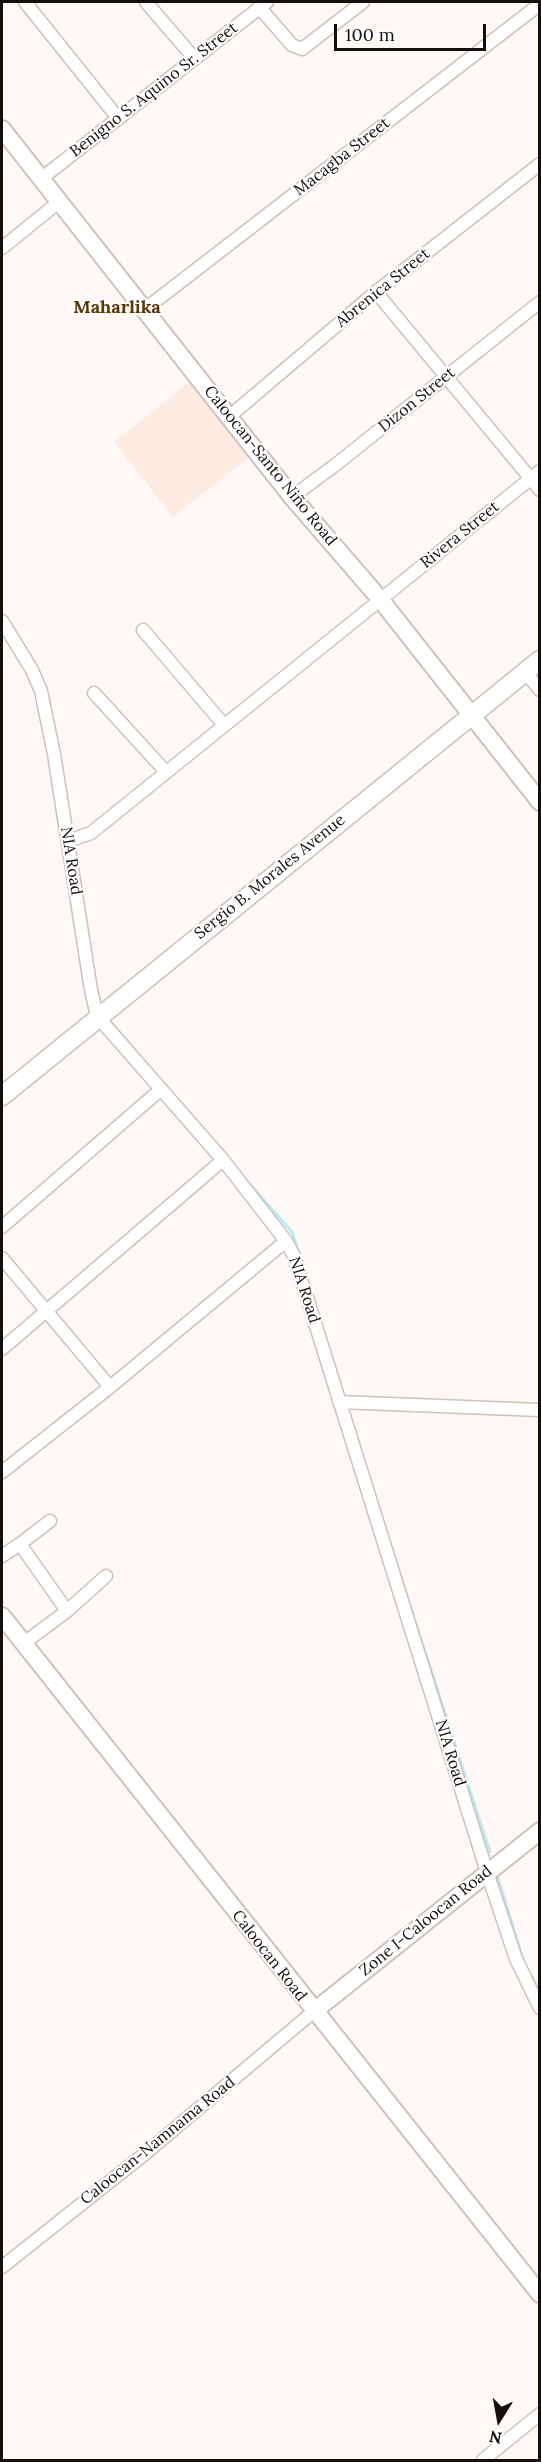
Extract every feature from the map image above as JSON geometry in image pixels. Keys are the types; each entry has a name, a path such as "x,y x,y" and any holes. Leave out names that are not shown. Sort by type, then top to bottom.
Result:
{"main road":[{"name":"Sergio B. Morales Avenue","path":"2,1096 97,1016 540,660"}],"street":[{"path":"25,2 118,118"},
{"path":"146,2 194,58"},
{"path":"263,4 292,45 302,49 363,2"},
{"name":"Benigno S. Aquino Sr. Street","path":"42,178 263,4"},
{"name":"Macagba Street","path":"144,310 540,4"},
{"name":"Caloocan-Santo Niño Road","path":"2,129 292,497 380,599 540,802"},
{"name":"Abrenica Street","path":"230,416 376,292 540,164"},
{"path":"2,248 60,201"},
{"path":"376,292 446,376 535,475 540,490"},
{"name":"Dizon Street","path":"292,497 540,302"},
{"name":"Rivera Street","path":"73,840 92,833 535,475"},
{"name":"NIA Road","path":"2,621 32,670 41,691 73,840 91,990 97,1016 222,1160 286,1240 300,1274 487,1872 516,1959 540,2008"},
{"path":"143,630 224,725"},
{"path":"525,672 540,690"},
{"path":"94,693 166,772"},
{"path":"2,1227 159,1090"},
{"path":"2,1350 222,1160"},
{"path":"2,1472 110,1387 286,1240"},
{"path":"2,1258 110,1387"},
{"path":"339,1402 540,1410"},
{"path":"2,1556 50,1521"},
{"path":"20,1544 67,1611"},
{"path":"24,1643 67,1611 106,1576"},
{"name":"Caloocan Road","path":"3,1622 24,1643 313,2012 540,2294"},
{"name":"Zone I-Caloocan Road","path":"313,2012 540,1831"},
{"name":"Caloocan-Namnama Road","path":"2,2267 147,2152 313,2012"},
{"path":"483,2460 540,2414"}],"shaded area":[{"path":"192,380 252,455 173,517 114,442"}],"waterway":[{"path":"109,1020 133,1048"},
{"path":"241,1174 292,1232 306,1275"},
{"path":"390,1544 490,1852"},
{"path":"497,1875 524,1962"},
{"path":"531,1976 540,1992"}],"district":[{"name":"Maharlika","path":"117,308"}]}
